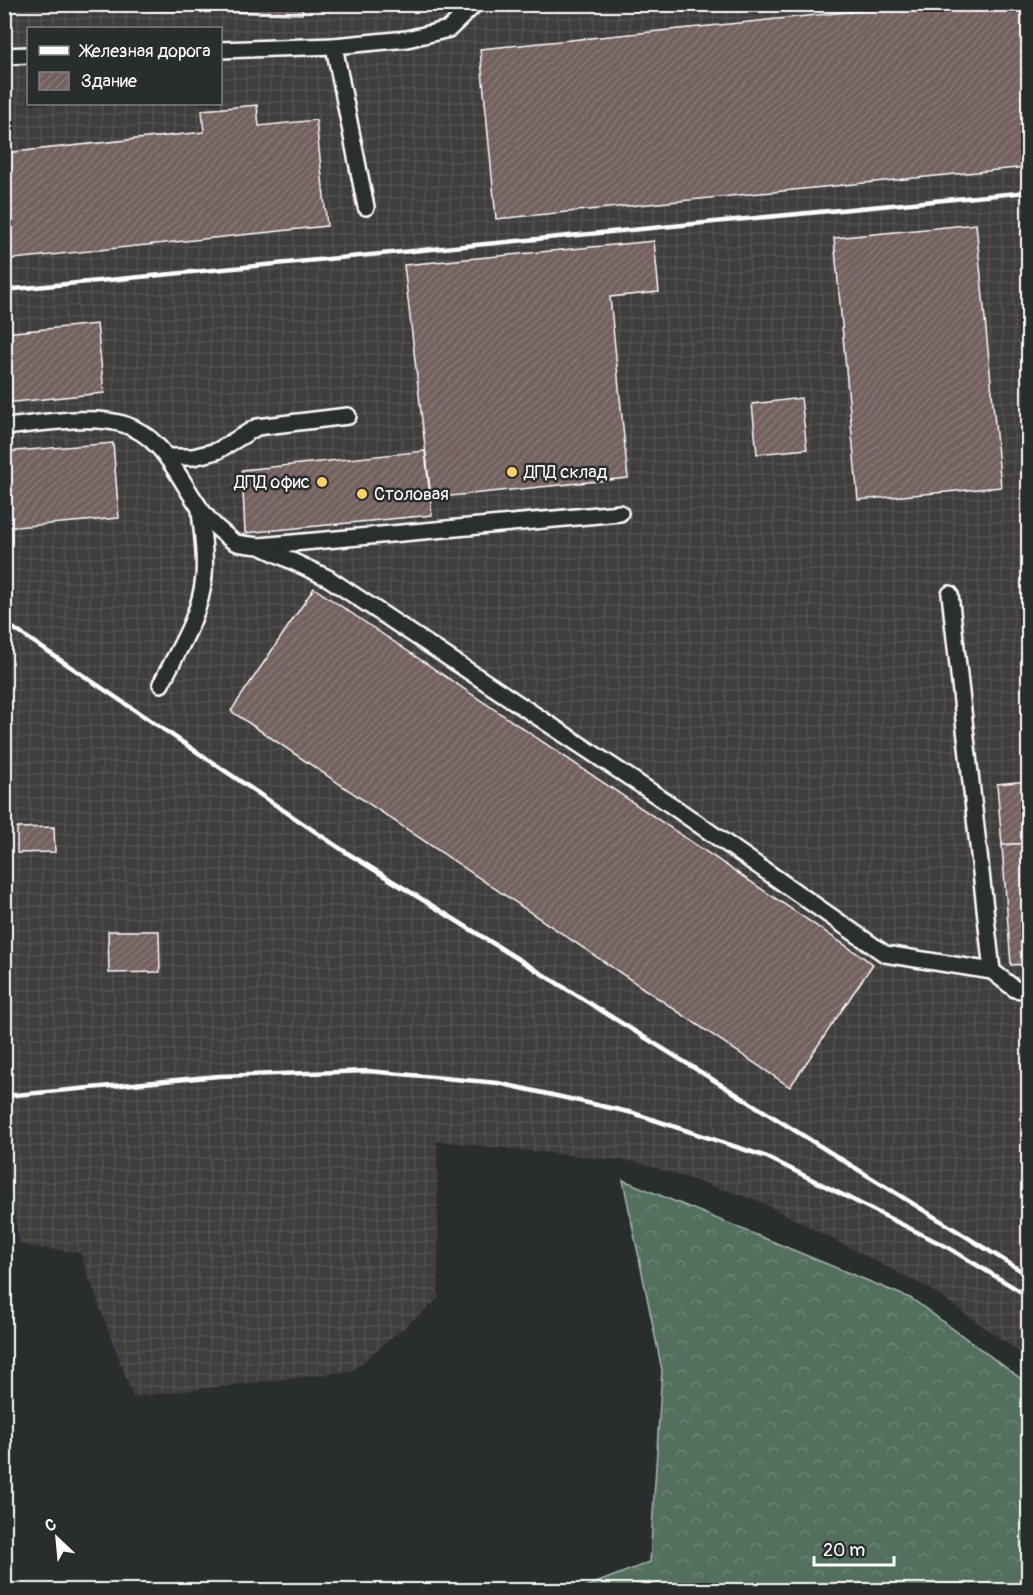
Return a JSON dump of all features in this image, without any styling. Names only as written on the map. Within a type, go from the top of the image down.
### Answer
[{"type":"lane","points":[[222,50],[334,46],[407,39],[449,29],[475,4]]},
{"type":"lane","points":[[334,46],[366,207]]},
{"type":"lane","points":[[4,56],[27,55]]},
{"type":"lane","points":[[168,457],[193,457],[217,451],[257,427],[348,416]]},
{"type":"lane","points":[[4,427],[98,419],[123,424],[147,435],[168,457],[200,510],[216,528],[235,543],[260,546],[620,513]]},
{"type":"lane","points":[[161,684],[193,621],[204,577],[200,510]]},
{"type":"lane","points":[[260,546],[328,578],[668,803],[885,954],[992,971],[1015,989],[1029,991]]},
{"type":"lane","points":[[950,594],[992,971]]},
{"type":"shaded area","points":[[4,5],[1028,5],[1028,1358],[930,1289],[759,1201],[637,1162],[437,1141],[438,1299],[352,1371],[133,1397],[80,1253],[20,1245],[5,1162]]},
{"type":"green space","points":[[623,1180],[912,1299],[1028,1384],[1028,1590],[578,1590],[650,1562],[662,1370]]},
{"type":"building","points":[[4,4],[302,4],[302,14],[4,7]]},
{"type":"building","points":[[926,4],[1028,4],[1028,167],[496,219],[480,49]]},
{"type":"building","points":[[257,105],[259,126],[316,120],[327,226],[4,260],[4,153],[204,132],[202,110]]},
{"type":"building","points":[[976,224],[1001,487],[858,500],[834,238]]},
{"type":"building","points":[[654,241],[659,292],[610,297],[628,478],[431,498],[404,265]]},
{"type":"building","points":[[97,324],[104,393],[4,403],[4,333]]},
{"type":"building","points":[[801,398],[807,449],[757,454],[752,404]]},
{"type":"building","points":[[113,443],[119,518],[4,528],[4,452]]},
{"type":"building","points":[[425,451],[432,515],[245,533],[242,470]]},
{"type":"building","points":[[314,588],[873,964],[790,1087],[231,711]]},
{"type":"building","points":[[1028,781],[1028,843],[1002,845],[997,784]]},
{"type":"building","points":[[54,827],[55,852],[17,853],[17,828]]},
{"type":"building","points":[[1028,843],[1028,964],[1011,965],[1002,845]]},
{"type":"building","points":[[108,931],[159,931],[160,972],[109,973]]},
{"type":"railway","points":[[4,290],[1028,192]]},
{"type":"railway","points":[[4,622],[344,851],[1028,1275]]},
{"type":"railway","points":[[4,1096],[219,1076],[368,1071],[498,1083],[633,1113],[767,1157],[947,1247],[1028,1296]]},
{"type":"place","name":"ДПД склад","points":[[512,472]]},
{"type":"place","name":"ДПД офис","points":[[322,482]]},
{"type":"place","name":"Столовая","points":[[362,494]]}]
